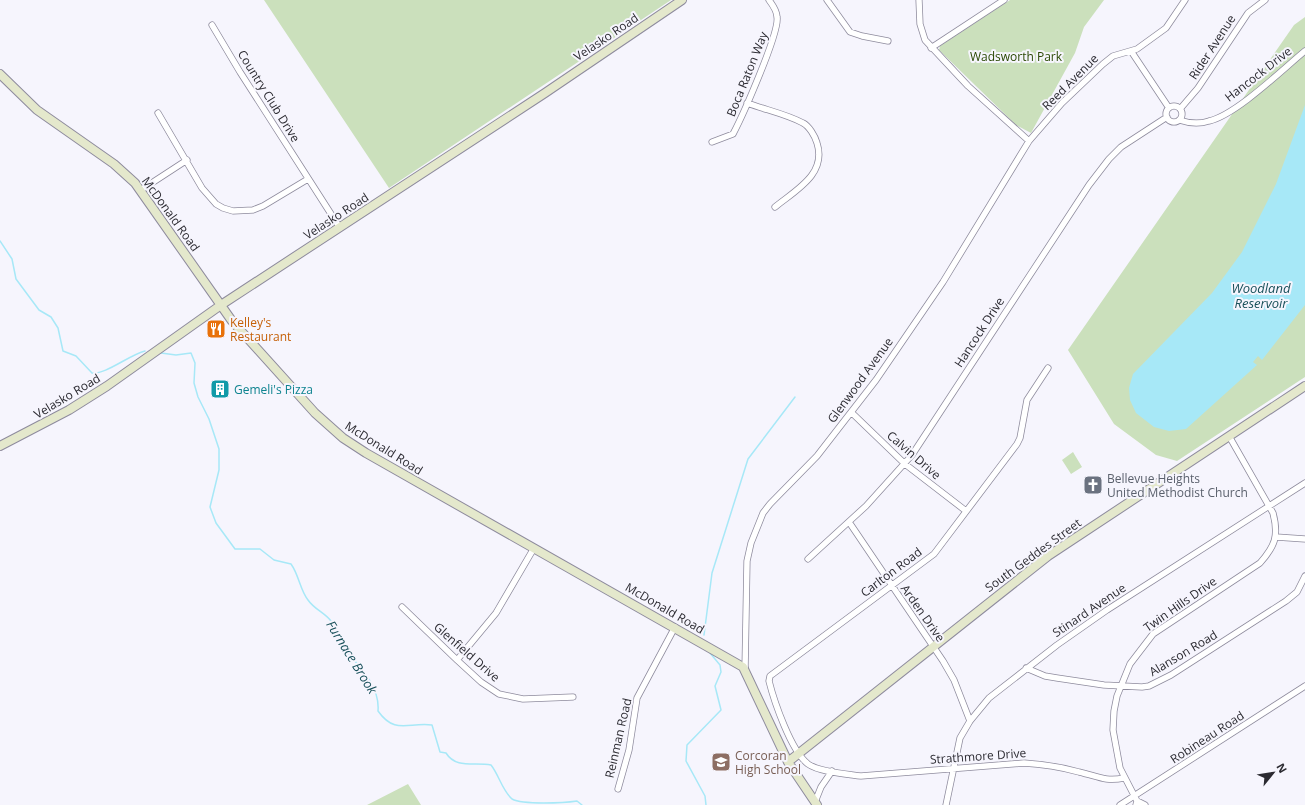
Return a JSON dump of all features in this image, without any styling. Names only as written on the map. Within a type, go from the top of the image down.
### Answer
[{"type":"street","name":"Velasko Road","points":[[0,446],[69,410],[107,386],[221,306],[545,93],[682,0]]},
{"type":"street","name":"Boca Raton Way","points":[[712,142],[733,134],[775,34],[777,17],[769,0]]},
{"type":"street","points":[[827,0],[850,32],[888,41]]},
{"type":"street","points":[[919,0],[922,32],[931,48],[968,86],[1029,141]]},
{"type":"street","points":[[931,48],[1004,0]]},
{"type":"street","name":"Reed Avenue","points":[[1029,141],[1062,103],[1103,64],[1113,56],[1131,51],[1154,38],[1166,28],[1185,0]]},
{"type":"street","name":"Rider Avenue","points":[[1180,109],[1198,88],[1248,13],[1264,0]]},
{"type":"street","name":"Country Club Drive","points":[[212,25],[340,228]]},
{"type":"street","points":[[1131,51],[1169,108]]},
{"type":"street","name":"Hancock Drive","points":[[808,559],[866,506],[905,464],[923,440],[1076,205],[1109,159],[1121,147],[1167,117],[1172,121],[1179,120],[1198,123],[1216,119],[1254,94],[1305,51]]},
{"type":"street","name":"McDonald Road","points":[[0,74],[37,110],[114,164],[141,190],[232,321],[315,413],[343,438],[366,453],[675,627],[736,663],[745,670]]},
{"type":"street","points":[[747,103],[805,124],[815,137],[820,151],[818,166],[810,180],[775,207]]},
{"type":"street","points":[[1167,117],[1166,112],[1169,108],[1176,106],[1180,109],[1182,116],[1179,120]]},
{"type":"street","points":[[158,113],[208,196],[216,204],[233,211],[253,210],[263,206],[308,179]]},
{"type":"street","name":"Glenwood Avenue","points":[[816,804],[788,762],[745,670],[747,561],[756,528],[770,504],[817,456],[852,413],[876,380],[942,282],[1029,141]]},
{"type":"street","points":[[141,190],[186,160]]},
{"type":"street","name":"Carlton Road","points":[[798,753],[780,713],[771,687],[770,676],[934,554],[1017,444],[1020,438],[1027,400],[1048,368]]},
{"type":"street","name":"South Geddes Street","points":[[788,762],[1048,556],[1305,386]]},
{"type":"street","name":"Calvin Drive","points":[[852,413],[905,464],[966,511]]},
{"type":"street","points":[[1229,436],[1270,506],[1275,521],[1276,537],[1305,539]]},
{"type":"street","name":"Stinard Avenue","points":[[946,805],[960,738],[970,721],[990,698],[1026,668],[1107,610],[1305,483]]},
{"type":"street","name":"Arden Drive","points":[[849,522],[933,646],[954,680],[970,721]]},
{"type":"street","name":"Twin Hills Drive","points":[[1136,801],[1124,778],[1116,749],[1113,730],[1114,711],[1120,686],[1130,664],[1152,634],[1260,563],[1270,552],[1276,537]]},
{"type":"street","points":[[457,660],[499,608],[534,548]]},
{"type":"street","name":"Alanson Road","points":[[1026,668],[1045,676],[1120,686],[1142,687],[1156,684],[1286,601],[1297,592],[1305,576]]},
{"type":"street","name":"Glenfield Drive","points":[[402,607],[481,682],[499,694],[523,699],[573,697]]},
{"type":"street","name":"Reinman Road","points":[[618,789],[628,750],[638,698],[675,627]]},
{"type":"street","name":"Robineau Road","points":[[1120,805],[1136,801],[1305,686]]},
{"type":"street","name":"Strathmore Drive","points":[[798,753],[807,763],[832,771],[861,776],[988,765],[1042,764],[1080,772],[1102,779],[1124,778]]},
{"type":"street","points":[[816,804],[821,787],[832,771]]},
{"type":"street","points":[[1136,801],[1145,805]]},
{"type":"green space","points":[[264,0],[671,0],[389,188]]},
{"type":"green space","name":"Wadsworth Park","points":[[1010,0],[1104,0],[1084,27],[1075,53],[1031,133],[1016,125],[939,50],[940,46]]},
{"type":"green space","points":[[1305,17],[1305,377],[1177,461],[1156,455],[1114,424],[1068,350],[1294,25]]},
{"type":"green space","points":[[1073,452],[1082,467],[1071,474],[1062,460]]},
{"type":"green space","points":[[408,784],[421,805],[367,805]]},
{"type":"water","name":"Woodland Reservoir","points":[[1305,105],[1305,305],[1262,360],[1258,356],[1253,362],[1257,365],[1186,429],[1169,431],[1154,427],[1136,413],[1130,400],[1129,388],[1133,374],[1212,293],[1242,252],[1276,184]]},
{"type":"waterway","name":"Furnace Brook","points":[[0,241],[12,259],[16,279],[39,310],[51,317],[58,328],[63,351],[76,356],[92,373],[104,371],[132,356],[145,351]]},
{"type":"waterway","name":"Furnace Brook","points":[[161,353],[176,355],[191,353],[195,363],[194,383],[198,397],[209,419],[219,449],[219,470],[210,507],[216,523],[235,549],[260,549],[274,560],[291,564],[305,596],[313,606],[331,621],[348,653],[369,679],[376,694],[378,711],[384,718],[390,723],[402,726],[432,725],[440,752],[446,753],[450,758],[460,763],[491,765],[512,799],[534,803],[577,801],[582,805]]},
{"type":"waterway","points":[[704,635],[712,573],[748,459],[795,397]]},
{"type":"waterway","points":[[706,805],[705,796],[686,761],[687,745],[721,710],[715,686],[721,672],[720,665],[710,653]]},
{"type":"place","name":"Kelley's Restaurant","points":[[216,329]]},
{"type":"place","name":"Gemeli's Pizza","points":[[220,389]]},
{"type":"place","name":"Bellevue Heights United Methodist Church","points":[[1093,485]]},
{"type":"place","name":"Corcoran High School","points":[[721,762]]}]
